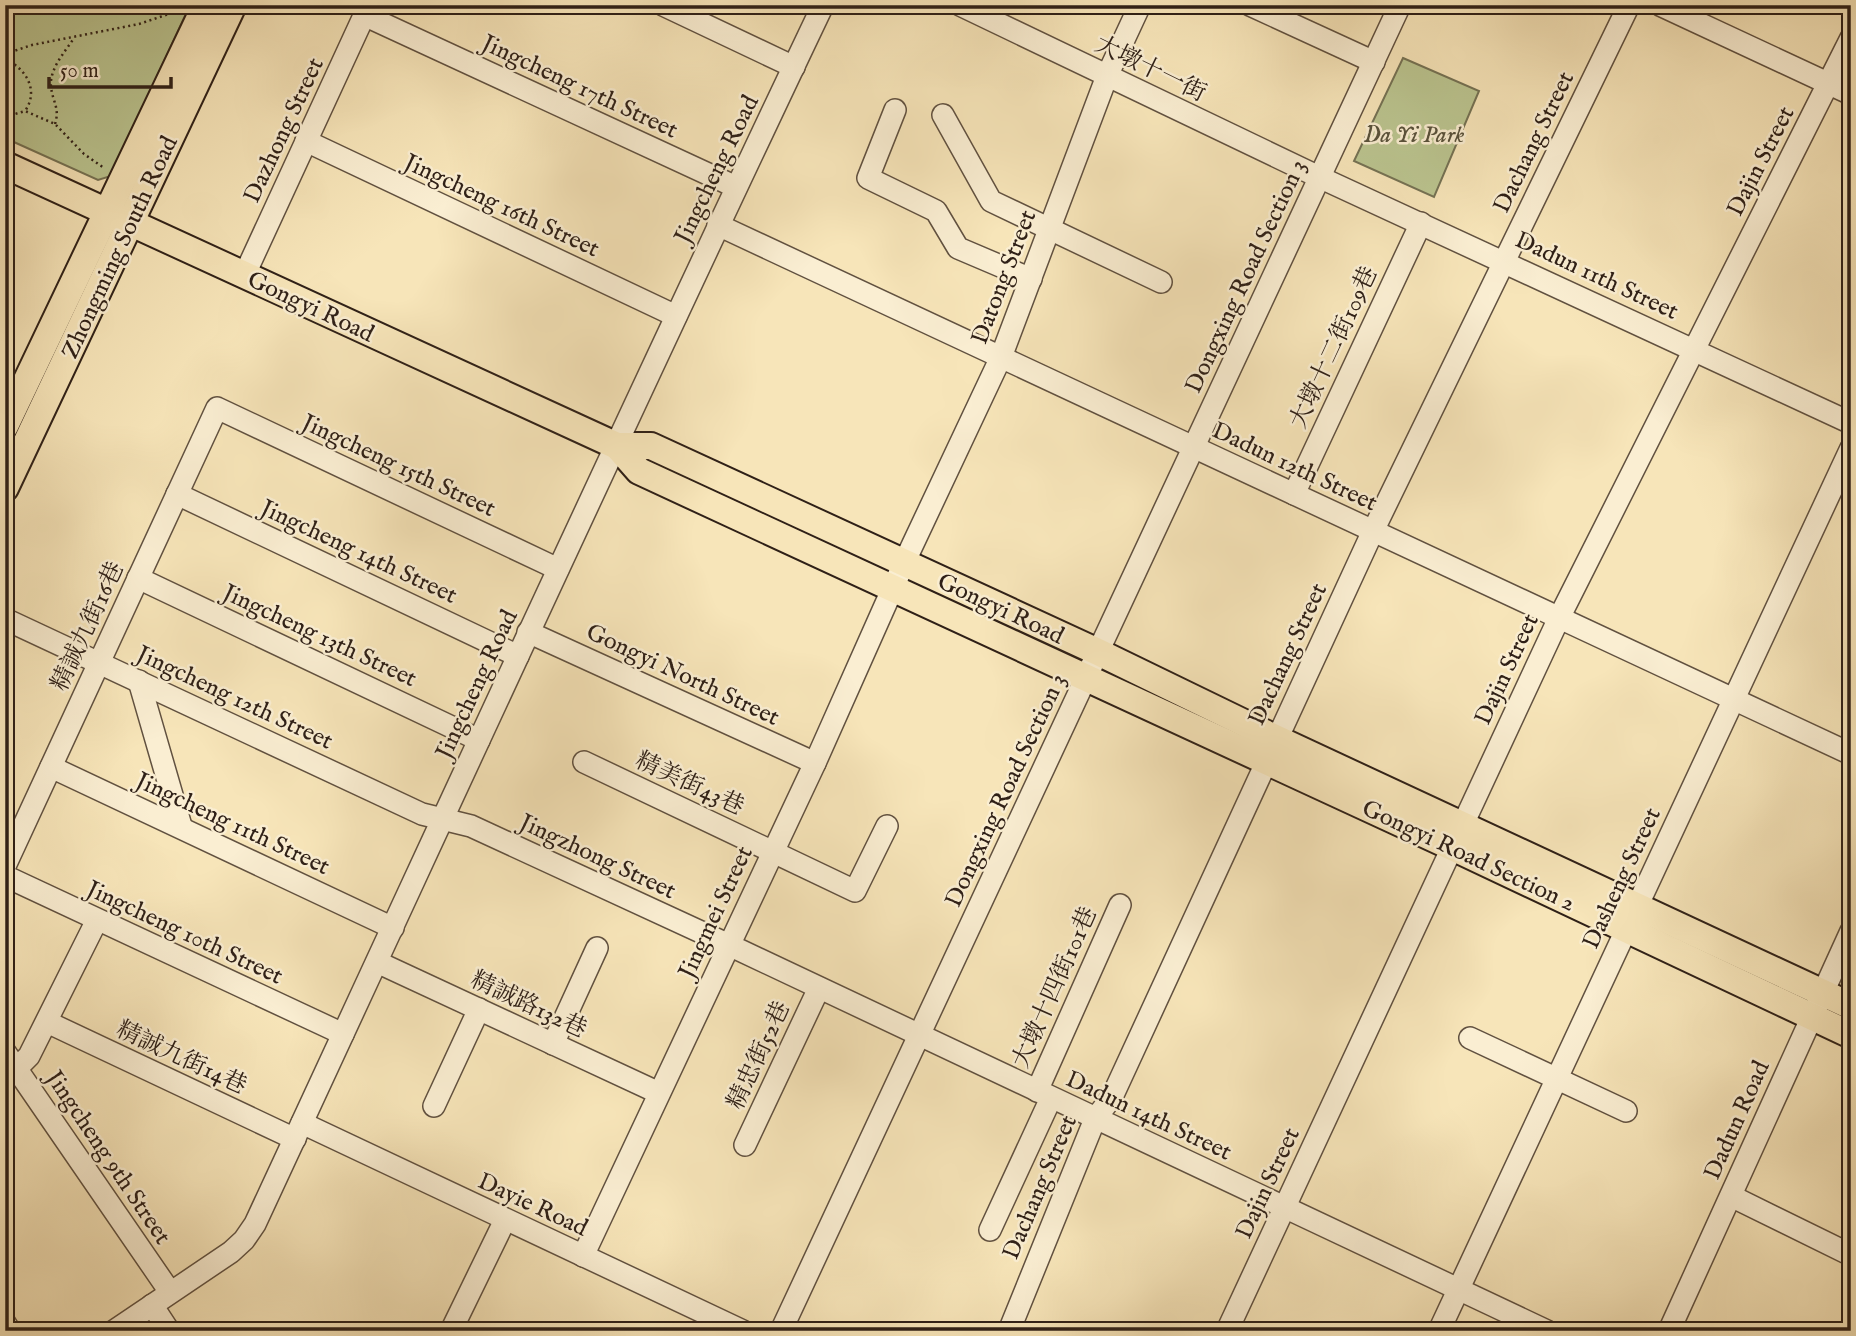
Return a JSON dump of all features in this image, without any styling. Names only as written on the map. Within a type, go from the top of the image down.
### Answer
[{"type":"main road","name":"Zhongming South Road","points":[[5,426],[233,5]]},
{"type":"main road","name":"Zhongming South Road","points":[[5,488],[119,218],[124,177],[204,10]]},
{"type":"main road","name":"Gongyi Road","points":[[5,165],[617,446],[639,471],[1086,678]]},
{"type":"main road","name":"Gongyi Road","points":[[617,446],[651,446],[1098,652]]},
{"type":"main road","name":"Gongyi Road Section 2","points":[[1098,652],[1272,750]]},
{"type":"main road","name":"Gongyi Road Section 2","points":[[1086,678],[1272,750],[1458,836],[1818,1005],[1851,1035]]},
{"type":"main road","name":"Gongyi Road Section 2","points":[[1818,1005],[1851,1006]]},
{"type":"street","points":[[663,5],[794,67]]},
{"type":"street","name":"Jingcheng Road","points":[[114,1331],[231,1252],[255,1224],[528,632],[823,5]]},
{"type":"street","name":"大墩十一街","points":[[960,5],[1320,177]]},
{"type":"street","name":"Datong Street","points":[[904,563],[1001,357],[1107,76],[1140,5]]},
{"type":"street","points":[[1250,5],[1374,62]]},
{"type":"street","name":"Dongxing Road Section 3","points":[[781,1331],[1400,5]]},
{"type":"street","name":"Dachang Street","points":[[1009,1331],[1095,1119],[1112,1097],[1373,531],[1629,5]]},
{"type":"street","points":[[1660,5],[1851,94]]},
{"type":"street","name":"Dazhong Street","points":[[244,276],[367,10]]},
{"type":"street","name":"Jingcheng 17th Street","points":[[367,10],[736,187]]},
{"type":"street","name":"Dajin Street","points":[[1227,1331],[1559,618],[1851,38]]},
{"type":"street","points":[[895,110],[868,178],[936,211],[958,248],[1031,279]]},
{"type":"street","points":[[943,115],[991,201],[1161,282]]},
{"type":"street","name":"Jingcheng 16th Street","points":[[306,141],[676,316]]},
{"type":"street","name":"Dadun 11th Street","points":[[1320,177],[1851,423]]},
{"type":"street","name":"大墩十二街109巷","points":[[1294,494],[1421,223]]},
{"type":"street","name":"Dadun 12th Street","points":[[718,225],[1851,754]]},
{"type":"street","name":"精誠九街16巷","points":[[5,866],[217,408]]},
{"type":"street","name":"Jingcheng 15th Street","points":[[217,408],[558,569]]},
{"type":"street","name":"Dasheng Street","points":[[1439,1331],[1851,448]]},
{"type":"street","name":"Jingcheng 14th Street","points":[[177,494],[518,656]]},
{"type":"street","points":[[893,589],[904,563]]},
{"type":"street","name":"Jingcheng 13th Street","points":[[138,578],[479,740]]},
{"type":"street","name":"Jingmei Street","points":[[583,1256],[815,763],[893,589]]},
{"type":"street","name":"Jingcheng 12th Street","points":[[5,619],[422,814],[445,817]]},
{"type":"street","name":"Gongyi North Street","points":[[528,632],[815,763]]},
{"type":"street","points":[[139,681],[181,826]]},
{"type":"street","name":"精美街43巷","points":[[584,762],[855,891],[887,826]]},
{"type":"street","name":"Jingcheng 11th Street","points":[[51,767],[393,928]]},
{"type":"street","name":"Jingzhong Street","points":[[445,817],[471,826],[729,945],[918,1036]]},
{"type":"street","name":"Jingcheng 10th Street","points":[[5,876],[343,1034]]},
{"type":"street","name":"大墩十四街101巷","points":[[989,1230],[1120,905]]},
{"type":"street","points":[[8,1062],[23,1062],[29,1056],[97,920]]},
{"type":"street","name":"Dadun Road","points":[[1669,1331],[1851,931]]},
{"type":"street","points":[[553,1044],[597,948]]},
{"type":"street","name":"精誠路132巷","points":[[377,962],[659,1093]]},
{"type":"street","name":"精忠街52巷","points":[[745,1145],[819,988]]},
{"type":"street","points":[[434,1106],[480,1009]]},
{"type":"street","name":"精誠九街14巷","points":[[47,1022],[298,1131]]},
{"type":"street","name":"Dadun 14th Street","points":[[918,1036],[1547,1331]]},
{"type":"street","points":[[1470,1038],[1626,1111]]},
{"type":"street","name":"Jingcheng 9th Street","points":[[8,1062],[170,1292]]},
{"type":"street","name":"Dayie Road","points":[[298,1131],[505,1220],[743,1331]]},
{"type":"street","points":[[1731,1196],[1851,1255]]},
{"type":"street","points":[[451,1331],[505,1220]]},
{"type":"street","points":[[152,1305],[169,1331]]},
{"type":"street","points":[[5,1323],[10,1331]]},
{"type":"path","points":[[5,117],[24,111],[31,102],[32,91],[21,71],[5,57],[32,45],[139,24],[189,8],[204,10]]},
{"type":"path","points":[[55,124],[59,114],[51,86],[52,75],[75,37]]},
{"type":"path","points":[[24,111],[55,124],[84,154],[124,177]]},
{"type":"green space","points":[[95,5],[190,5],[111,176],[98,180],[5,138],[5,13]]},
{"type":"green space","name":"Da Yi Park","points":[[1403,58],[1479,91],[1434,197],[1354,161]]}]
